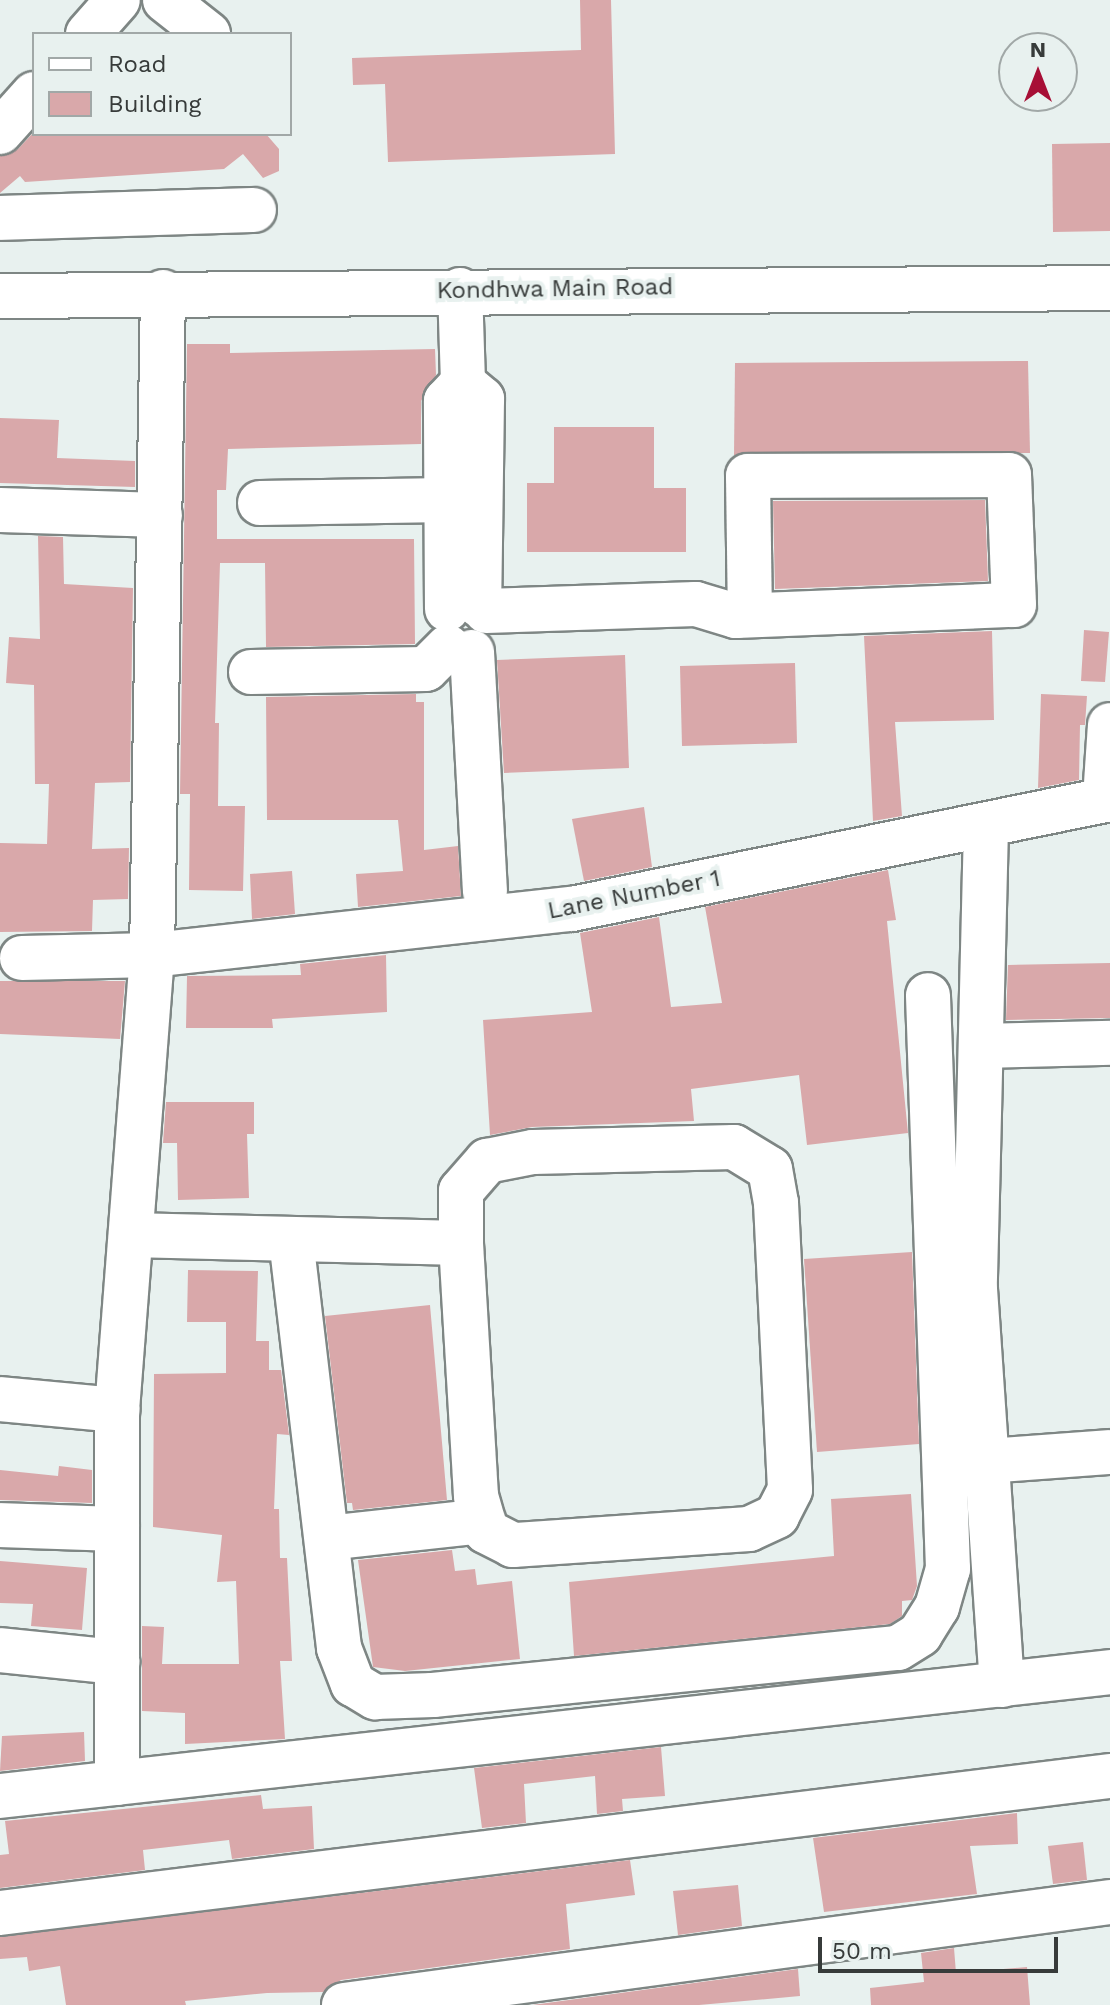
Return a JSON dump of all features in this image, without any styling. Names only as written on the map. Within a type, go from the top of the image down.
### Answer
[{"type":"street","points":[[90,32],[118,0]]},
{"type":"street","points":[[165,0],[205,32]]},
{"type":"street","points":[[0,132],[32,96]]},
{"type":"street","points":[[0,218],[254,210]]},
{"type":"street","name":"Kondhwa Main Road","points":[[0,296],[163,292],[1110,288]]},
{"type":"street","points":[[460,290],[463,383],[446,401],[447,500],[470,627]]},
{"type":"street","points":[[117,1783],[117,1410],[152,955],[163,292]]},
{"type":"street","points":[[463,383],[482,399],[470,627],[485,892]]},
{"type":"street","points":[[251,672],[426,669],[470,627],[720,617],[1014,605],[1009,475],[748,476],[720,617]]},
{"type":"street","points":[[260,503],[447,500]]},
{"type":"street","points":[[0,510],[160,515]]},
{"type":"street","points":[[1108,798],[1110,725]]},
{"type":"street","name":"Lane Number 1","points":[[22,958],[152,955],[572,909],[986,827],[1108,798]]},
{"type":"street","points":[[986,827],[975,1289],[1002,1685]]},
{"type":"street","points":[[291,1239],[339,1648],[353,1684],[375,1697],[898,1648],[920,1634],[937,1607],[948,1569],[928,995]]},
{"type":"street","points":[[983,1046],[1110,1043]]},
{"type":"street","points":[[734,1147],[770,1169],[790,1490],[777,1516],[749,1529],[513,1545],[486,1531],[476,1496],[461,1243],[461,1191],[487,1161],[533,1152],[734,1147]]},
{"type":"street","points":[[131,1235],[461,1243]]},
{"type":"street","points":[[0,1399],[117,1410]]},
{"type":"street","points":[[987,1461],[1110,1452]]},
{"type":"street","points":[[327,1538],[483,1521]]},
{"type":"street","points":[[0,1525],[117,1529]]},
{"type":"street","points":[[0,1650],[117,1662]]},
{"type":"street","points":[[0,1796],[1110,1672]]},
{"type":"street","points":[[0,1913],[1110,1776]]},
{"type":"street","points":[[344,2005],[1110,1902]]},
{"type":"building","points":[[580,0],[611,0],[615,154],[388,162],[385,84],[353,85],[352,58],[581,50]]},
{"type":"building","points":[[32,134],[268,136],[279,149],[279,171],[263,178],[243,154],[224,169],[25,182],[20,176],[0,193],[0,156],[18,149]]},
{"type":"building","points":[[1110,143],[1110,231],[1053,232],[1052,144]]},
{"type":"building","points":[[187,344],[230,344],[230,353],[435,349],[436,375],[421,401],[421,444],[228,449],[226,490],[217,490],[217,539],[414,539],[415,644],[266,647],[265,563],[220,563],[215,723],[219,723],[218,806],[245,806],[243,891],[189,890],[190,794],[180,794]]},
{"type":"building","points":[[1028,361],[1030,453],[734,455],[735,363]]},
{"type":"building","points":[[0,418],[59,420],[57,458],[135,461],[135,487],[0,483]]},
{"type":"building","points":[[554,427],[654,427],[654,488],[686,488],[686,552],[527,552],[527,483],[554,483]]},
{"type":"building","points":[[985,500],[988,581],[775,589],[773,501]]},
{"type":"building","points":[[38,536],[63,537],[64,584],[133,588],[130,782],[95,783],[92,849],[129,848],[128,899],[93,900],[92,931],[0,932],[0,843],[47,844],[49,784],[35,784],[34,685],[6,683],[9,637],[40,639]]},
{"type":"building","points":[[1084,630],[1109,632],[1105,682],[1081,681]]},
{"type":"building","points":[[992,631],[994,720],[895,722],[902,816],[873,821],[864,636]]},
{"type":"building","points":[[625,655],[629,768],[504,773],[497,660]]},
{"type":"building","points":[[795,663],[797,743],[682,746],[680,666]]},
{"type":"building","points":[[416,694],[416,702],[424,702],[424,850],[458,846],[461,896],[358,907],[356,874],[403,871],[398,820],[267,820],[266,697]]},
{"type":"building","points":[[1041,694],[1087,696],[1085,725],[1080,725],[1079,780],[1038,788]]},
{"type":"building","points":[[644,807],[652,867],[584,881],[572,819]]},
{"type":"building","points":[[888,870],[896,920],[887,921],[908,1133],[807,1145],[799,1075],[691,1089],[694,1121],[532,1127],[490,1135],[483,1020],[592,1012],[580,933],[659,917],[671,1007],[722,1003],[705,907]]},
{"type":"building","points":[[292,871],[295,914],[252,919],[250,874]]},
{"type":"building","points":[[386,955],[387,1012],[272,1019],[273,1028],[186,1028],[187,976],[301,975],[300,964]]},
{"type":"building","points":[[1110,963],[1110,1018],[1006,1020],[1008,965]]},
{"type":"building","points":[[0,981],[125,981],[120,1039],[0,1034]]},
{"type":"building","points":[[166,1102],[254,1102],[254,1134],[247,1134],[249,1198],[178,1200],[177,1143],[163,1143]]},
{"type":"building","points":[[912,1252],[919,1444],[817,1452],[804,1259]]},
{"type":"building","points":[[188,1270],[258,1271],[256,1341],[269,1341],[269,1370],[281,1370],[289,1435],[277,1434],[274,1509],[279,1509],[280,1558],[287,1558],[292,1661],[280,1661],[285,1739],[185,1744],[185,1713],[142,1711],[142,1626],[164,1627],[162,1664],[239,1664],[236,1581],[217,1582],[222,1535],[153,1527],[154,1374],[226,1373],[226,1322],[187,1322]]},
{"type":"building","points":[[430,1305],[447,1500],[353,1510],[352,1503],[347,1503],[325,1316]]},
{"type":"building","points":[[59,1466],[92,1470],[92,1503],[0,1500],[0,1470],[58,1476]]},
{"type":"building","points":[[911,1494],[917,1586],[912,1600],[902,1601],[902,1616],[890,1624],[574,1656],[569,1582],[834,1556],[831,1499]]},
{"type":"building","points":[[452,1550],[455,1571],[475,1569],[477,1585],[512,1581],[520,1659],[405,1671],[373,1667],[358,1560]]},
{"type":"building","points":[[0,1561],[87,1568],[82,1630],[31,1626],[33,1604],[0,1603]]},
{"type":"building","points":[[84,1732],[85,1761],[0,1771],[2,1736]]},
{"type":"building","points":[[661,1747],[665,1796],[622,1799],[623,1811],[597,1814],[595,1776],[524,1784],[526,1823],[482,1828],[474,1768]]},
{"type":"building","points":[[261,1795],[263,1809],[312,1806],[314,1849],[232,1859],[229,1840],[143,1850],[145,1870],[0,1888],[0,1855],[9,1854],[5,1821]]},
{"type":"building","points":[[1017,1813],[1018,1844],[970,1846],[977,1894],[824,1912],[813,1838]]},
{"type":"building","points":[[1083,1842],[1087,1880],[1053,1884],[1048,1846]]},
{"type":"building","points":[[630,1860],[635,1895],[566,1904],[570,1949],[341,1980],[323,1992],[267,1993],[185,2001],[186,2005],[66,2005],[60,1966],[29,1971],[27,1957],[0,1959],[0,1937]]},
{"type":"building","points":[[738,1885],[742,1926],[678,1935],[673,1891]]},
{"type":"building","points":[[954,1948],[956,1973],[1027,1967],[1030,2005],[871,2005],[870,1988],[924,1982],[921,1953]]},
{"type":"building","points":[[798,1969],[800,1996],[699,2005],[532,2005]]}]
